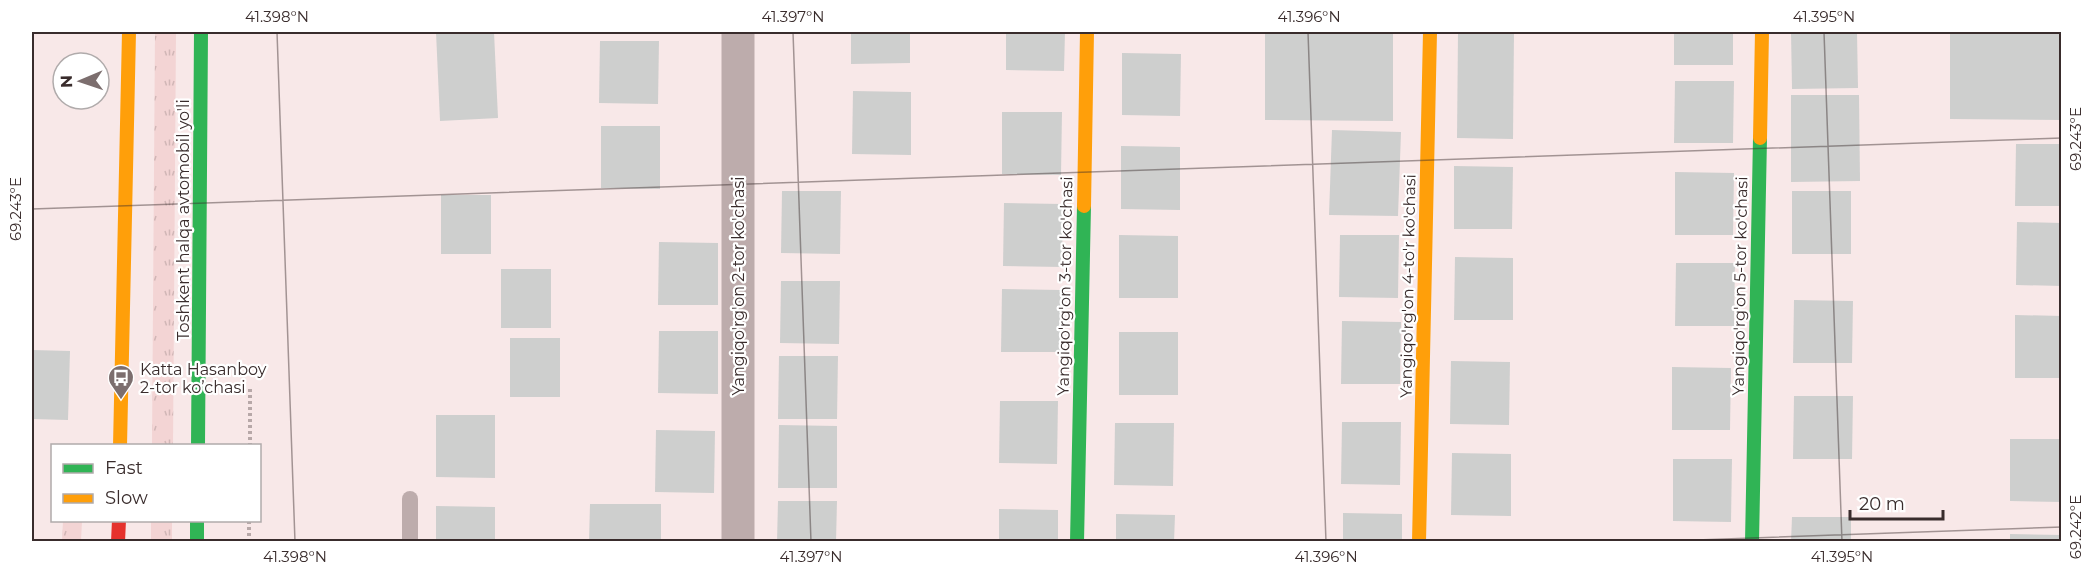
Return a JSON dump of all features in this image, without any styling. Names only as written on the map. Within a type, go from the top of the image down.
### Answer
[{"type":"main road","points":[[120,444],[129,32]]},
{"type":"main road","name":"Toshkent halqa avtomobil yo'li","points":[[198,444],[201,32]]},
{"type":"main road","name":"Yangiqo'rg'on 3-tor ko'chasi","points":[[1077,542],[1087,32]]},
{"type":"main road","name":"Yangiqo'rg'on 4-to'r ko'chasi","points":[[1419,542],[1430,32]]},
{"type":"main road","name":"Yangiqo'rg'on 5-tor ko'chasi","points":[[1752,542],[1762,32]]},
{"type":"main road","points":[[118,542],[119,522]]},
{"type":"main road","points":[[197,522],[197,542]]},
{"type":"street","name":"Yangiqo'rg'on 2-tor ko'chasi","points":[[738,32],[738,542]]},
{"type":"lane","points":[[410,499],[410,542]]},
{"type":"path","points":[[250,389],[250,444]]},
{"type":"path","points":[[249,522],[249,542]]},
{"type":"green space","points":[[155,32],[176,32],[173,444],[152,444]]},
{"type":"green space","points":[[63,522],[82,522],[81,541],[62,541]]},
{"type":"green space","points":[[151,522],[172,522],[172,541],[151,541]]},
{"type":"building","points":[[436,32],[494,32],[498,118],[440,121]]},
{"type":"building","points":[[851,32],[910,32],[910,63],[851,64]]},
{"type":"building","points":[[1006,32],[1065,32],[1064,71],[1006,70]]},
{"type":"building","points":[[1265,32],[1393,32],[1393,121],[1265,120]]},
{"type":"building","points":[[1458,32],[1514,32],[1513,139],[1457,138]]},
{"type":"building","points":[[1674,32],[1733,32],[1733,65],[1674,65]]},
{"type":"building","points":[[1791,32],[1857,32],[1858,88],[1792,89]]},
{"type":"building","points":[[1950,32],[2062,32],[2062,120],[1950,119]]},
{"type":"building","points":[[600,41],[659,41],[658,104],[599,103]]},
{"type":"building","points":[[1122,53],[1181,54],[1180,116],[1122,115]]},
{"type":"building","points":[[1675,81],[1734,81],[1733,143],[1674,143]]},
{"type":"building","points":[[853,91],[911,92],[911,155],[852,154]]},
{"type":"building","points":[[1791,95],[1859,95],[1860,181],[1791,182]]},
{"type":"building","points":[[1002,112],[1062,112],[1061,175],[1002,174]]},
{"type":"building","points":[[601,126],[660,126],[660,189],[601,188]]},
{"type":"building","points":[[1332,130],[1401,132],[1398,216],[1329,215]]},
{"type":"building","points":[[2016,144],[2062,144],[2062,206],[2015,206]]},
{"type":"building","points":[[1121,146],[1180,147],[1180,210],[1121,209]]},
{"type":"building","points":[[1454,166],[1513,167],[1512,229],[1454,229]]},
{"type":"building","points":[[1675,172],[1734,173],[1733,235],[1675,235]]},
{"type":"building","points":[[782,191],[841,191],[840,254],[781,253]]},
{"type":"building","points":[[1792,191],[1851,191],[1851,254],[1792,254]]},
{"type":"building","points":[[441,195],[491,195],[491,254],[441,254]]},
{"type":"building","points":[[1004,203],[1063,204],[1062,267],[1003,266]]},
{"type":"building","points":[[2017,222],[2062,223],[2062,286],[2016,285]]},
{"type":"building","points":[[1119,235],[1178,236],[1178,298],[1119,298]]},
{"type":"building","points":[[1340,235],[1399,235],[1398,298],[1339,297]]},
{"type":"building","points":[[659,242],[718,243],[718,305],[658,305]]},
{"type":"building","points":[[1455,257],[1513,258],[1513,320],[1454,320]]},
{"type":"building","points":[[1676,263],[1735,263],[1734,326],[1675,326]]},
{"type":"building","points":[[501,269],[551,269],[551,328],[501,328]]},
{"type":"building","points":[[781,281],[840,281],[839,344],[780,343]]},
{"type":"building","points":[[1002,289],[1061,290],[1060,352],[1001,352]]},
{"type":"building","points":[[1794,300],[1853,301],[1852,363],[1793,363]]},
{"type":"building","points":[[2015,315],[2062,316],[2062,378],[2015,378]]},
{"type":"building","points":[[1342,321],[1401,322],[1400,384],[1341,384]]},
{"type":"building","points":[[659,331],[718,331],[718,394],[658,393]]},
{"type":"building","points":[[1119,332],[1178,332],[1178,395],[1119,395]]},
{"type":"building","points":[[510,338],[560,338],[560,397],[510,397]]},
{"type":"building","points":[[32,350],[70,351],[68,420],[32,419]]},
{"type":"building","points":[[779,356],[838,356],[837,419],[778,419]]},
{"type":"building","points":[[1451,361],[1510,362],[1509,425],[1450,424]]},
{"type":"building","points":[[1672,367],[1731,368],[1730,430],[1672,430]]},
{"type":"building","points":[[1794,396],[1853,396],[1852,459],[1793,459]]},
{"type":"building","points":[[1000,401],[1058,401],[1057,464],[999,463]]},
{"type":"building","points":[[436,415],[495,415],[495,478],[436,477]]},
{"type":"building","points":[[1342,422],[1401,422],[1400,485],[1341,484]]},
{"type":"building","points":[[1115,423],[1174,423],[1173,486],[1114,485]]},
{"type":"building","points":[[779,425],[837,426],[837,488],[778,488]]},
{"type":"building","points":[[656,430],[715,431],[714,493],[655,492]]},
{"type":"building","points":[[2010,439],[2062,439],[2062,502],[2010,501]]},
{"type":"building","points":[[1452,453],[1511,454],[1511,516],[1451,515]]},
{"type":"building","points":[[1673,459],[1732,459],[1731,522],[1673,521]]},
{"type":"building","points":[[778,501],[837,501],[836,542],[777,542]]},
{"type":"building","points":[[590,504],[661,504],[661,542],[589,542]]},
{"type":"building","points":[[436,506],[495,507],[495,542],[436,542]]},
{"type":"building","points":[[999,509],[1058,510],[1058,542],[999,542]]},
{"type":"building","points":[[1343,513],[1402,514],[1402,542],[1343,542]]},
{"type":"building","points":[[1116,514],[1175,515],[1174,542],[1116,542]]},
{"type":"building","points":[[1792,517],[1851,517],[1851,542],[1791,542]]},
{"type":"building","points":[[2010,534],[2062,535],[2062,542],[2010,542]]},
{"type":"traffic: fast","points":[[198,444],[201,32]]},
{"type":"traffic: fast","points":[[1752,542],[1760,138]]},
{"type":"traffic: fast","points":[[1077,542],[1084,206]]},
{"type":"traffic: fast","points":[[197,522],[197,542]]},
{"type":"traffic: slow","points":[[120,444],[129,32]]},
{"type":"traffic: slow","points":[[1084,206],[1087,32]]},
{"type":"traffic: slow","points":[[1419,542],[1430,32]]},
{"type":"traffic: slow","points":[[1760,138],[1762,32]]},
{"type":"traffic: jam","points":[[118,542],[119,522]]},
{"type":"place","name":"Katta Hasanboy 2-tor ko’chasi","points":[[121,401]]}]
